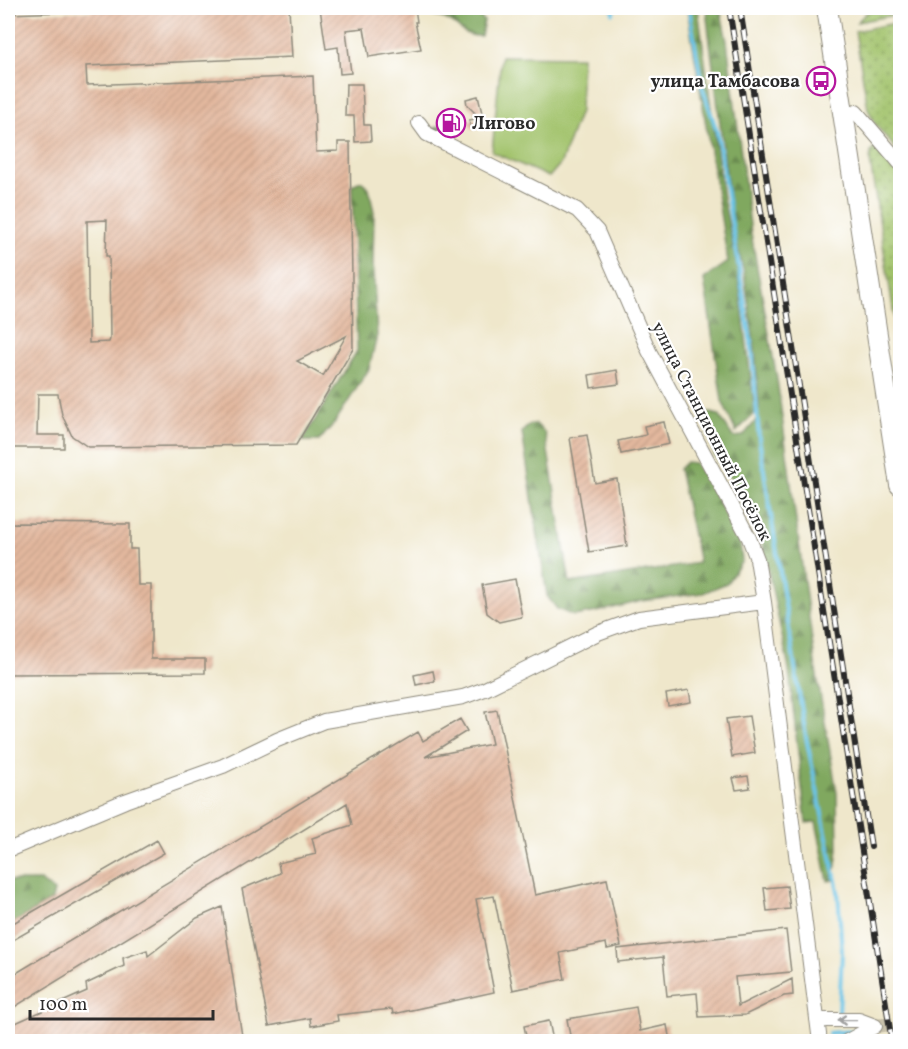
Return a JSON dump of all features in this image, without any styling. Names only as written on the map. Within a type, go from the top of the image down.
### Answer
[{"type":"street","points":[[833,8],[856,112],[900,403]]},
{"type":"street","points":[[833,8],[900,485]]},
{"type":"street","points":[[856,112],[900,163]]},
{"type":"street","name":"улица Станционный Посёлок","points":[[419,123],[427,134],[577,210],[597,231],[649,351],[749,538],[757,560],[764,602],[820,1041]]},
{"type":"street","points":[[8,850],[125,801],[224,766],[277,740],[324,721],[463,697],[485,689],[597,633],[639,618],[764,602]]},
{"type":"street","points":[[817,1020],[859,1020],[875,1026],[846,1041]]},
{"type":"green space","points":[[423,8],[473,8],[484,21],[481,36],[468,34],[450,21],[431,15]]},
{"type":"green space","points":[[687,8],[698,8],[723,198],[737,264],[755,413],[736,432],[722,401],[704,279],[728,262]]},
{"type":"green space","points":[[708,8],[720,8],[727,41],[751,233],[777,379],[816,670],[837,793],[838,849],[834,880],[828,881],[816,822],[806,823],[788,664],[759,528],[736,485],[715,457],[706,427],[707,412],[719,415],[733,437],[743,436],[758,415],[759,404],[755,350],[744,273],[733,229],[707,18]]},
{"type":"green space","points":[[900,8],[900,14],[857,22],[867,12]]},
{"type":"green space","points":[[900,22],[900,154],[875,124],[868,109],[855,31]]},
{"type":"green space","points":[[501,56],[582,57],[580,111],[561,163],[549,177],[492,152]]},
{"type":"green space","points":[[448,122],[454,125],[455,134],[451,140],[434,131],[434,128]]},
{"type":"green space","points":[[873,149],[881,151],[900,172],[900,354],[870,161]]},
{"type":"green space","points":[[361,181],[369,188],[374,212],[373,263],[377,336],[369,369],[335,422],[319,441],[302,441],[357,351],[352,185]]},
{"type":"green space","points":[[536,424],[545,433],[570,583],[699,563],[679,469],[686,462],[695,463],[706,479],[740,543],[742,561],[727,583],[703,593],[642,601],[574,616],[557,609],[547,596],[522,432],[529,425]]},
{"type":"green space","points":[[8,881],[40,881],[54,891],[52,900],[8,926]]},
{"type":"building","points":[[91,8],[289,8],[292,57],[86,66],[87,85],[313,76],[316,152],[338,151],[338,142],[350,142],[353,349],[296,445],[88,447],[72,436],[62,415],[58,394],[38,394],[37,435],[64,435],[64,448],[8,448],[8,14],[92,11]],"holes":[[[107,220],[106,256],[109,256],[110,339],[109,342],[89,343],[87,221]],[[346,336],[323,376],[297,361]]]},
{"type":"building","points":[[320,8],[415,8],[417,22],[415,22],[421,49],[369,57],[364,28],[346,30],[351,73],[340,74],[338,47],[326,49]]},
{"type":"building","points":[[346,84],[362,84],[364,125],[370,125],[371,141],[355,142],[354,116],[345,116]]},
{"type":"building","points":[[478,96],[485,126],[471,129],[469,120],[480,118],[467,105],[466,99]]},
{"type":"building","points":[[617,370],[619,384],[591,388],[589,375]]},
{"type":"building","points":[[664,422],[669,444],[621,454],[618,441],[646,435],[644,426]]},
{"type":"building","points":[[587,435],[595,483],[617,479],[627,546],[589,552],[570,438]]},
{"type":"building","points":[[8,523],[130,524],[130,549],[137,549],[138,585],[151,585],[151,659],[205,659],[205,673],[8,674]]},
{"type":"building","points":[[515,579],[522,617],[499,622],[487,613],[482,585]]},
{"type":"building","points":[[433,671],[435,681],[416,685],[414,675]]},
{"type":"building","points":[[689,690],[691,702],[668,706],[666,694]]},
{"type":"building","points":[[497,710],[535,895],[607,879],[621,946],[607,949],[606,943],[560,953],[565,979],[513,990],[494,896],[476,899],[494,992],[393,1014],[392,1009],[337,1015],[338,1021],[311,1026],[310,1018],[269,1026],[242,889],[280,873],[278,863],[316,854],[312,838],[352,825],[347,803],[8,1011],[8,978],[418,732],[423,741],[460,719],[467,731],[425,757],[492,744],[485,712]]},
{"type":"building","points":[[749,716],[755,753],[732,757],[726,719]]},
{"type":"building","points":[[748,776],[750,788],[736,790],[733,778]]},
{"type":"building","points":[[157,840],[164,853],[8,943],[8,926]]},
{"type":"building","points":[[787,886],[790,909],[767,911],[764,888]]},
{"type":"building","points":[[222,907],[242,1036],[199,1041],[13,1041],[11,1025],[87,991],[86,984],[124,966],[123,958],[147,950],[148,956],[197,918]]},
{"type":"building","points":[[786,930],[791,972],[735,977],[738,1006],[792,979],[793,995],[784,996],[745,1015],[699,1017],[697,993],[667,996],[663,957],[618,962],[617,949]]},
{"type":"building","points":[[636,1007],[640,1031],[667,1025],[670,1041],[571,1041],[567,1019]]},
{"type":"building","points":[[549,1021],[553,1041],[527,1041],[524,1026]]},
{"type":"waterway","points":[[613,13],[614,8]]},
{"type":"waterway","points":[[689,8],[702,86],[717,132],[752,349],[759,439],[806,737],[838,891],[842,953],[839,1012]]},
{"type":"waterway","points":[[829,1033],[855,1031]]},
{"type":"tunnel","points":[[875,1026],[900,1023]]},
{"type":"railway","points":[[729,8],[892,1042]]},
{"type":"railway","points":[[740,8],[871,847]]},
{"type":"place","name":"улица Тамбасова","points":[[821,81]]},
{"type":"place","name":"Лигово","points":[[451,123]]}]
